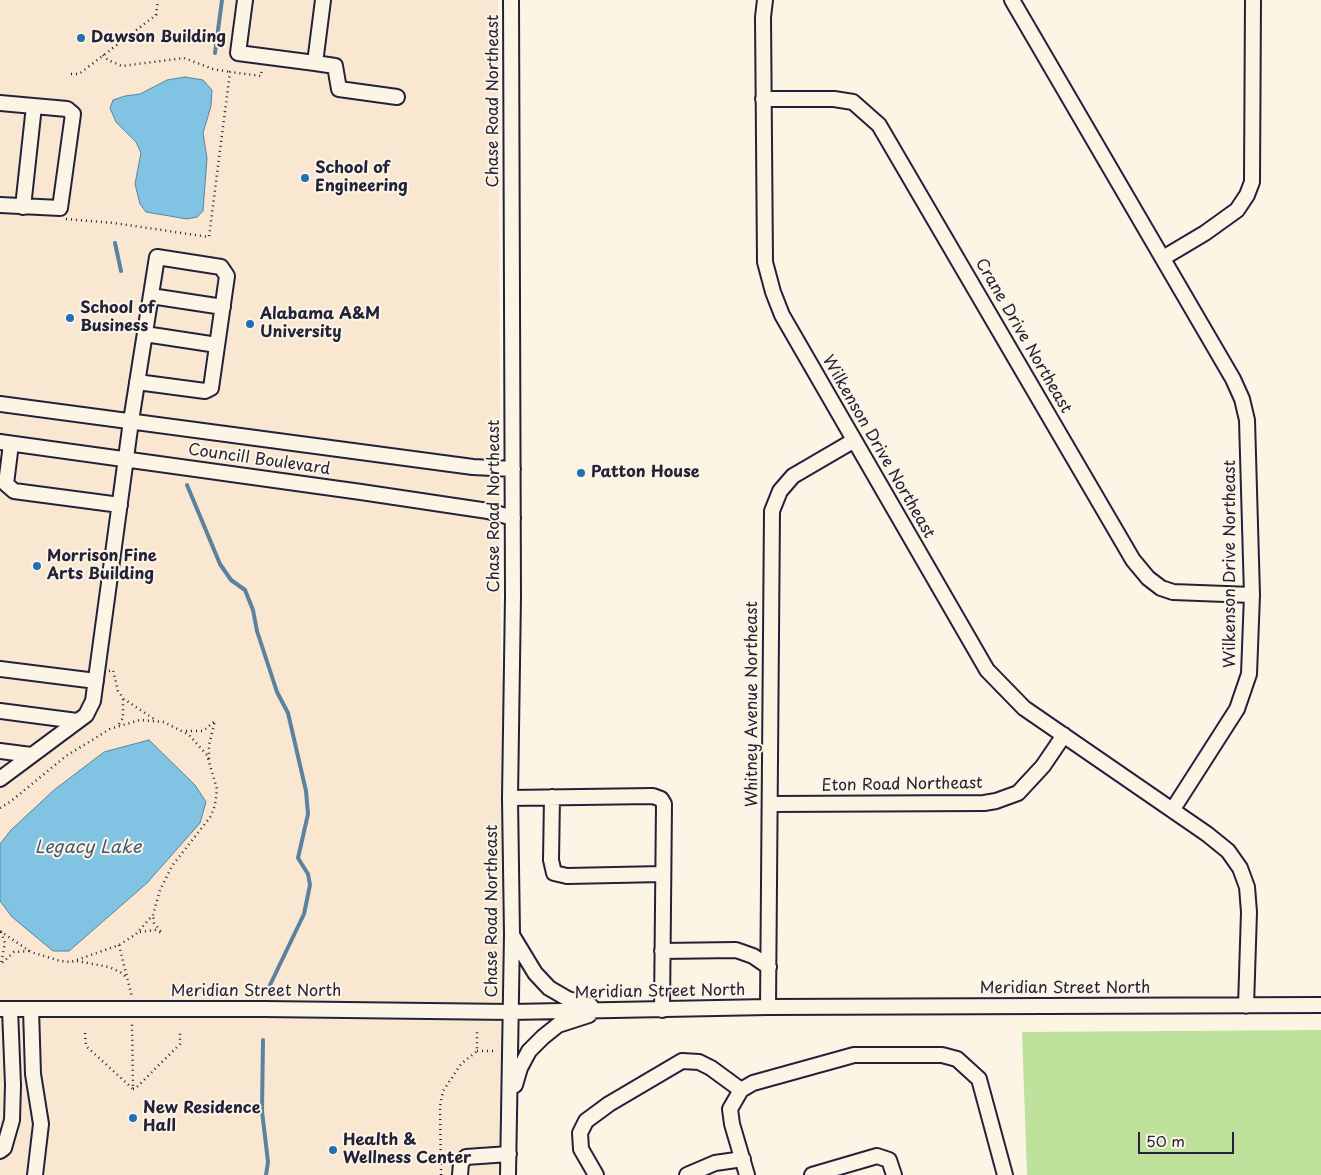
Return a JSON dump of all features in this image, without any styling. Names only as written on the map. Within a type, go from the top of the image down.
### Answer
[{"type":"street","points":[[245,0],[238,53],[335,66],[340,89],[397,96]]},
{"type":"street","points":[[315,63],[323,0]]},
{"type":"street","name":"Chase Road Northeast","points":[[508,1175],[512,934],[510,798],[513,518],[510,0]]},
{"type":"street","name":"Wilkenson Drive Northeast","points":[[765,0],[763,99],[766,262],[773,292],[782,315],[853,441],[987,670],[1024,708],[1173,809],[1228,851],[1240,868],[1247,887],[1249,912],[1246,1006]]},
{"type":"street","name":"Wilkenson Drive Northeast","points":[[1012,0],[1233,379],[1242,399],[1247,420],[1252,595],[1249,674],[1245,692],[1237,709],[1173,809]]},
{"type":"street","points":[[1162,258],[1205,234],[1237,210],[1252,182],[1253,0]]},
{"type":"street","name":"Crane Drive Northeast","points":[[763,99],[834,99],[852,102],[879,125],[1133,560],[1148,578],[1162,588],[1173,592],[1252,595]]},
{"type":"street","points":[[0,103],[67,110],[73,114],[62,205],[56,209],[0,205]]},
{"type":"street","points":[[23,207],[34,106]]},
{"type":"street","points":[[0,778],[86,715],[93,701],[131,421],[156,257],[221,267],[227,276],[211,388],[208,391],[137,382]]},
{"type":"street","points":[[151,296],[222,307]]},
{"type":"street","points":[[145,334],[217,345]]},
{"type":"street","name":"Councill Boulevard","points":[[0,404],[473,467],[513,469]]},
{"type":"street","name":"Whitney Avenue Northeast","points":[[768,1007],[772,511],[780,491],[793,476],[853,441]]},
{"type":"street","points":[[6,443],[6,484],[14,492],[120,505]]},
{"type":"street","name":"Councill Boulevard","points":[[6,443],[361,492],[488,511],[513,518]]},
{"type":"street","points":[[0,669],[97,675]]},
{"type":"street","points":[[0,711],[77,721]]},
{"type":"street","name":"Eton Road Northeast","points":[[770,804],[984,803],[996,801],[1018,793],[1043,766],[1064,735]]},
{"type":"street","points":[[0,751],[31,756]]},
{"type":"street","points":[[510,798],[652,796],[661,799],[664,804],[662,1010]]},
{"type":"street","points":[[552,797],[551,860],[554,873],[568,876],[663,874]]},
{"type":"street","points":[[512,934],[535,973],[549,988],[568,999],[606,1010]]},
{"type":"street","points":[[662,951],[736,950],[753,956],[769,967]]},
{"type":"street","name":"Meridian Street North","points":[[5,1009],[511,1012],[768,1007],[1321,1005]]},
{"type":"street","points":[[0,1151],[4,1148],[12,1120],[13,1085],[5,1009]]},
{"type":"street","points":[[30,1009],[33,1074],[41,1124],[35,1175]]},
{"type":"street","points":[[510,1100],[520,1068],[529,1051],[542,1037],[558,1025],[606,1010]]},
{"type":"street","points":[[748,1175],[730,1109],[741,1090],[753,1083],[854,1055],[942,1055],[957,1059],[980,1079],[1005,1175]]},
{"type":"street","points":[[596,1175],[580,1148],[580,1133],[586,1121],[609,1104],[682,1061],[699,1062],[711,1068],[741,1090]]},
{"type":"street","points":[[460,1175],[461,1163],[466,1157],[509,1154]]},
{"type":"street","points":[[812,1175],[877,1156],[889,1160],[894,1175]]},
{"type":"street","points":[[687,1175],[715,1163],[743,1160]]},
{"type":"path","points":[[71,74],[79,74],[156,15],[158,0]]},
{"type":"path","points":[[103,55],[108,60],[122,66],[184,58],[213,69],[261,76],[262,67],[272,68]]},
{"type":"path","points":[[62,218],[114,223],[209,237],[230,72]]},
{"type":"path","points":[[97,675],[112,670],[118,691],[122,696],[156,720],[182,730],[203,731],[215,721],[209,745],[209,763]]},
{"type":"path","points":[[116,726],[123,718],[122,696]]},
{"type":"path","points":[[0,808],[66,756],[116,726],[140,720],[156,720]]},
{"type":"path","points":[[138,932],[155,930],[162,933],[154,923],[153,915],[160,890],[172,866],[204,826],[215,805],[217,789],[209,763],[199,744],[182,730]]},
{"type":"path","points":[[0,931],[32,952],[60,961],[77,960],[119,945],[138,932],[153,915]]},
{"type":"path","points":[[0,931],[5,943],[1,964],[14,952],[32,952]]},
{"type":"path","points":[[119,945],[129,979],[132,1009],[133,1089]]},
{"type":"path","points":[[77,960],[115,969],[129,979]]},
{"type":"path","points":[[477,1031],[477,1051]]},
{"type":"path","points":[[133,1089],[180,1044],[180,1032]]},
{"type":"path","points":[[85,1033],[86,1046],[133,1089]]},
{"type":"path","points":[[441,1175],[440,1106],[443,1091],[461,1064],[477,1051],[494,1052]]},
{"type":"shaded area","name":"Alabama A&M University","points":[[0,0],[498,0],[501,649],[521,992],[517,1175],[0,1175]]},
{"type":"green space","points":[[1321,1030],[1321,1175],[1027,1175],[1022,1032]]},
{"type":"water","points":[[185,77],[203,80],[212,90],[211,106],[203,133],[207,158],[203,211],[197,217],[187,219],[146,212],[140,204],[135,184],[141,153],[136,142],[116,122],[110,108],[113,100],[140,94],[167,80]]},
{"type":"water","name":"Legacy Lake","points":[[149,740],[195,785],[206,802],[200,823],[147,883],[69,951],[53,951],[12,917],[0,901],[0,844],[11,830],[54,790],[104,752]]},
{"type":"waterway","points":[[215,53],[222,0]]},
{"type":"waterway","points":[[115,243],[121,271]]},
{"type":"waterway","points":[[187,485],[220,564],[231,580],[245,590],[253,610],[257,631],[277,692],[288,713],[306,791],[308,814],[298,858],[308,874],[310,885],[304,914],[270,985]]},
{"type":"waterway","points":[[263,1040],[262,1111],[268,1162],[266,1175]]},
{"type":"place","name":"Dawson Building","points":[[81,38]]},
{"type":"place","name":"School of Engineering","points":[[305,178]]},
{"type":"place","name":"School of Business","points":[[70,318]]},
{"type":"place","name":"Alabama A&M University","points":[[250,324]]},
{"type":"place","name":"Patton House","points":[[581,473]]},
{"type":"place","name":"Morrison Fine Arts Building","points":[[37,566]]},
{"type":"place","name":"New Residence Hall","points":[[133,1118]]},
{"type":"place","name":"Health & Wellness Center","points":[[333,1150]]}]
